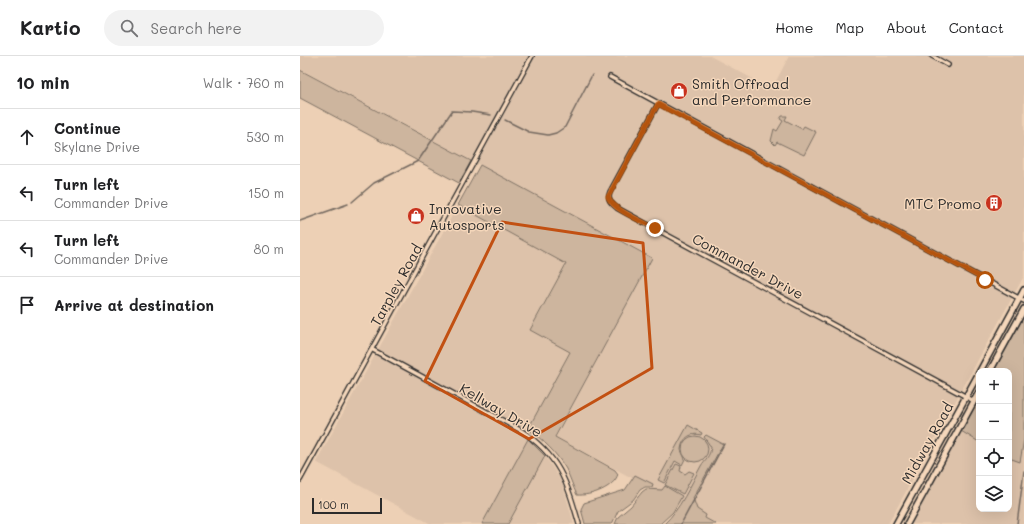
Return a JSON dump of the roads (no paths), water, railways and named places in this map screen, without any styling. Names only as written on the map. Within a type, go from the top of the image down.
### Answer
[{"type":"main road","name":"Midway Road","points":[[982,368],[1022,300],[1024,290]]},
{"type":"main road","points":[[992,368],[1024,309]]},
{"type":"main road","name":"Midway Road","points":[[896,524],[976,379]]},
{"type":"main road","name":"Midway Road","points":[[907,524],[976,398]]},
{"type":"street","name":"Tarpley Road","points":[[300,480],[532,56]]},
{"type":"street","points":[[932,56],[948,65]]},
{"type":"street","points":[[610,77],[1022,300]]},
{"type":"street","name":"Commander Drive","points":[[658,104],[610,192],[608,197],[610,202],[617,208],[974,402]]},
{"type":"street","name":"Kellway Drive","points":[[372,350],[520,430],[539,443],[554,460],[564,476],[579,524]]},
{"type":"waterway","points":[[505,120],[529,132],[548,135],[556,133],[565,127],[592,75]]},
{"type":"waterway","points":[[352,202],[374,183],[418,161],[452,111],[491,115]]},
{"type":"waterway","points":[[300,221],[348,204]]},
{"type":"waterway","points":[[681,524],[724,444]]},
{"type":"waterway","points":[[1017,524],[1024,471]]},
{"type":"place","name":"Smith Offroad and Performance","points":[[679,91]]},
{"type":"place","name":"MTC Promo","points":[[994,203]]},
{"type":"place","name":"Innovative Autosports","points":[[416,216]]}]
